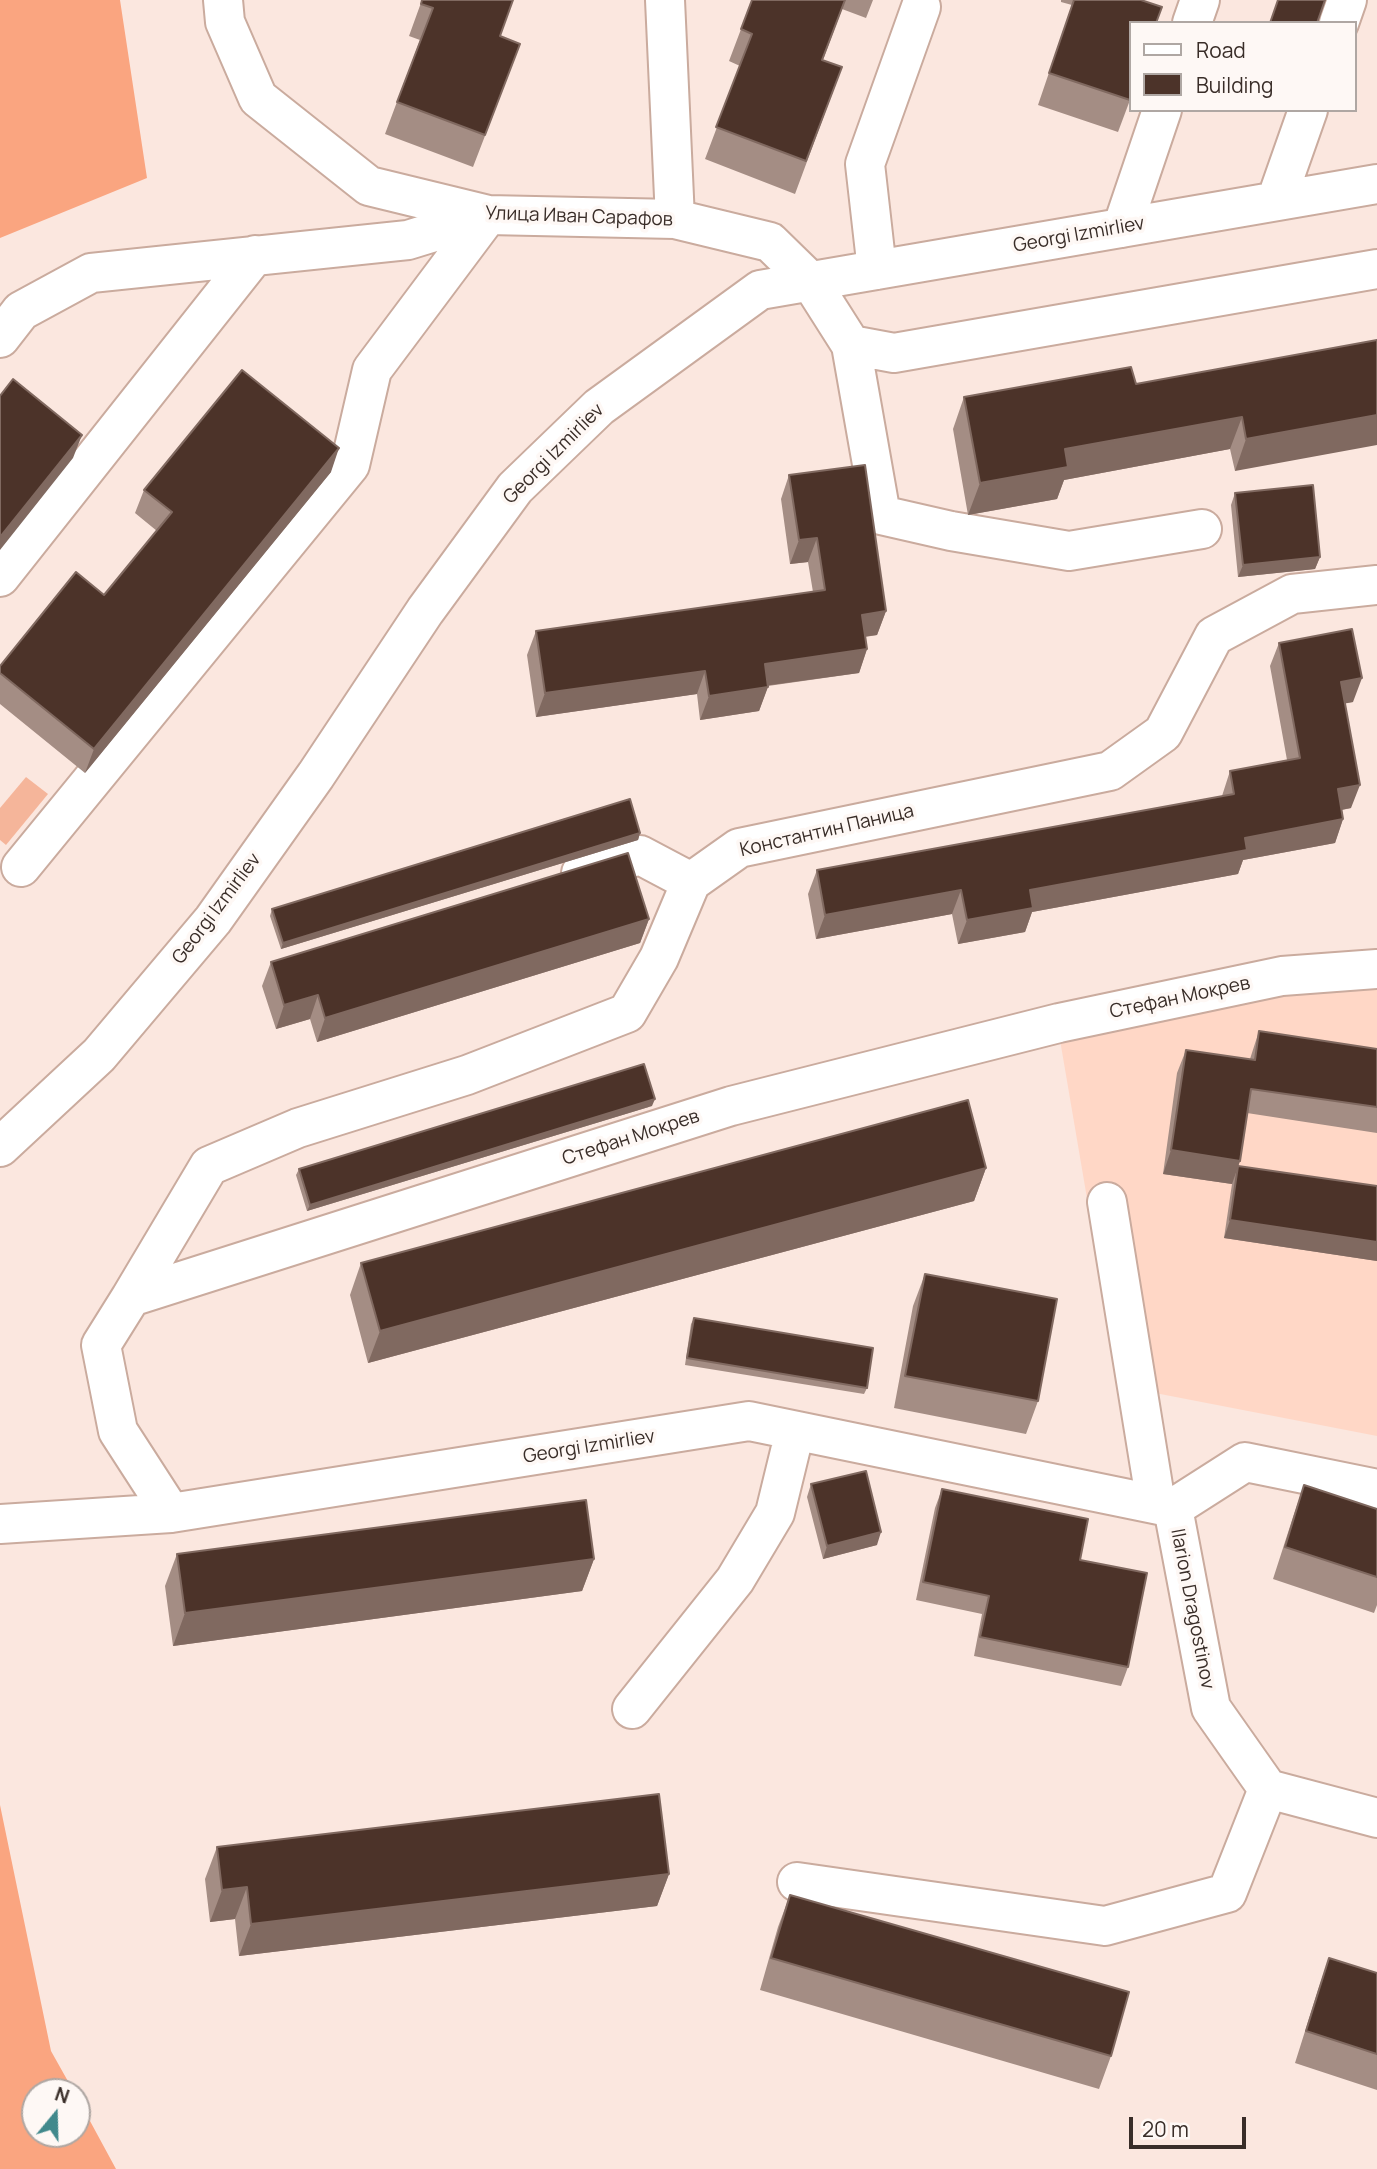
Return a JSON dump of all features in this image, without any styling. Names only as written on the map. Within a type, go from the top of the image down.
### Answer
[{"type":"street","name":"Улица Иван Сарафов","points":[[223,0],[225,22],[258,97],[369,186],[488,215],[675,219],[770,242],[811,282],[851,345]]},
{"type":"street","points":[[665,0],[675,219]]},
{"type":"street","points":[[1193,21],[1200,0]]},
{"type":"street","points":[[1340,21],[1347,0]]},
{"type":"street","points":[[877,270],[865,164],[921,7]]},
{"type":"street","points":[[1122,228],[1161,112]]},
{"type":"street","points":[[1276,201],[1307,112]]},
{"type":"street","name":"Georgi Izmirliev","points":[[0,1147],[99,1055],[213,920],[316,775],[425,611],[515,488],[599,407],[760,290],[1377,184]]},
{"type":"street","points":[[0,338],[21,311],[91,273],[408,240],[488,215]]},
{"type":"street","points":[[21,867],[350,464],[372,370],[488,215]]},
{"type":"street","points":[[0,577],[255,255]]},
{"type":"street","points":[[1202,529],[1069,551],[951,531],[881,515],[851,345],[894,353],[1377,269]]},
{"type":"street","name":"Константин Паница","points":[[691,882],[739,848],[1110,771],[1163,733],[1214,636],[1292,594],[1377,585]]},
{"type":"street","points":[[171,1513],[118,1431],[101,1345],[209,1166],[298,1128],[467,1075],[627,1013],[659,958],[691,882],[640,855],[548,883]]},
{"type":"street","name":"Стефан Мокрев","points":[[131,1297],[731,1106],[1072,1020],[1282,976],[1377,969]]},
{"type":"street","name":"Ilarion Dragostinov","points":[[1107,1202],[1165,1506],[1211,1708],[1268,1789]]},
{"type":"street","name":"Georgi Izmirliev","points":[[0,1524],[171,1513],[749,1421],[1165,1506]]},
{"type":"street","points":[[632,1709],[735,1580],[775,1513],[795,1431]]},
{"type":"street","points":[[1165,1506],[1245,1462],[1377,1489]]},
{"type":"street","points":[[797,1882],[1105,1926],[1227,1893],[1268,1789],[1377,1818]]},
{"type":"shaded area","points":[[0,0],[120,0],[147,178],[0,238]]},
{"type":"shaded area","points":[[26,777],[48,794],[6,845],[0,840],[0,808]]},
{"type":"shaded area","points":[[1377,983],[1377,1436],[1119,1386],[1059,1034],[1286,989]]},
{"type":"shaded area","points":[[0,1805],[51,2051],[66,2078],[21,2078],[21,2148],[91,2148],[91,2123],[116,2169],[0,2169]]},
{"type":"building","points":[[422,0],[513,0],[500,36],[520,44],[485,135],[397,102],[433,8],[421,4]]},
{"type":"building","points":[[752,0],[845,0],[822,60],[842,67],[806,161],[716,127],[752,34],[741,29]]},
{"type":"building","points":[[1074,0],[1141,0],[1162,7],[1157,21],[1128,21],[1128,99],[1049,73]]},
{"type":"building","points":[[1278,0],[1325,0],[1318,21],[1271,21]]},
{"type":"building","points":[[1377,340],[1377,415],[1246,439],[1242,417],[1065,449],[1068,467],[980,483],[964,397],[1131,367],[1136,384]]},
{"type":"building","points":[[242,370],[339,448],[94,749],[0,673],[0,666],[76,572],[104,595],[172,512],[144,490]]},
{"type":"building","points":[[13,379],[82,435],[0,537],[0,396]]},
{"type":"building","points":[[865,465],[886,611],[862,615],[867,649],[765,664],[768,687],[709,696],[705,671],[545,693],[536,631],[825,590],[817,538],[799,540],[789,475]]},
{"type":"building","points":[[1313,485],[1320,557],[1243,565],[1235,493]]},
{"type":"building","points":[[1352,629],[1362,678],[1341,682],[1360,785],[1338,789],[1343,819],[1245,838],[1247,850],[1030,890],[1033,908],[967,920],[961,890],[825,915],[817,870],[1234,794],[1230,771],[1300,758],[1279,643]]},
{"type":"building","points":[[630,799],[640,833],[283,943],[272,909]]},
{"type":"building","points":[[628,853],[649,919],[325,1018],[318,995],[284,1005],[271,962]]},
{"type":"building","points":[[1259,1031],[1377,1049],[1377,1107],[1251,1089],[1240,1161],[1171,1150],[1186,1050],[1255,1060]]},
{"type":"building","points":[[644,1064],[655,1099],[310,1205],[299,1169]]},
{"type":"building","points":[[968,1100],[986,1168],[380,1331],[361,1263]]},
{"type":"building","points":[[1238,1166],[1377,1186],[1377,1242],[1230,1220]]},
{"type":"building","points":[[925,1274],[1057,1299],[1038,1401],[905,1376]]},
{"type":"building","points":[[694,1318],[873,1348],[867,1388],[687,1358]]},
{"type":"building","points":[[866,1471],[881,1532],[827,1546],[811,1484]]},
{"type":"building","points":[[1304,1485],[1377,1509],[1377,1577],[1285,1547]]},
{"type":"building","points":[[942,1489],[1088,1519],[1080,1560],[1147,1573],[1128,1667],[980,1637],[989,1596],[923,1582]]},
{"type":"building","points":[[586,1500],[594,1559],[185,1613],[177,1554]]},
{"type":"building","points":[[659,1794],[669,1874],[251,1924],[247,1887],[222,1890],[217,1847]]},
{"type":"building","points":[[790,1895],[1129,1992],[1111,2056],[771,1958]]},
{"type":"building","points":[[1329,1958],[1377,1973],[1377,2054],[1306,2031]]}]
